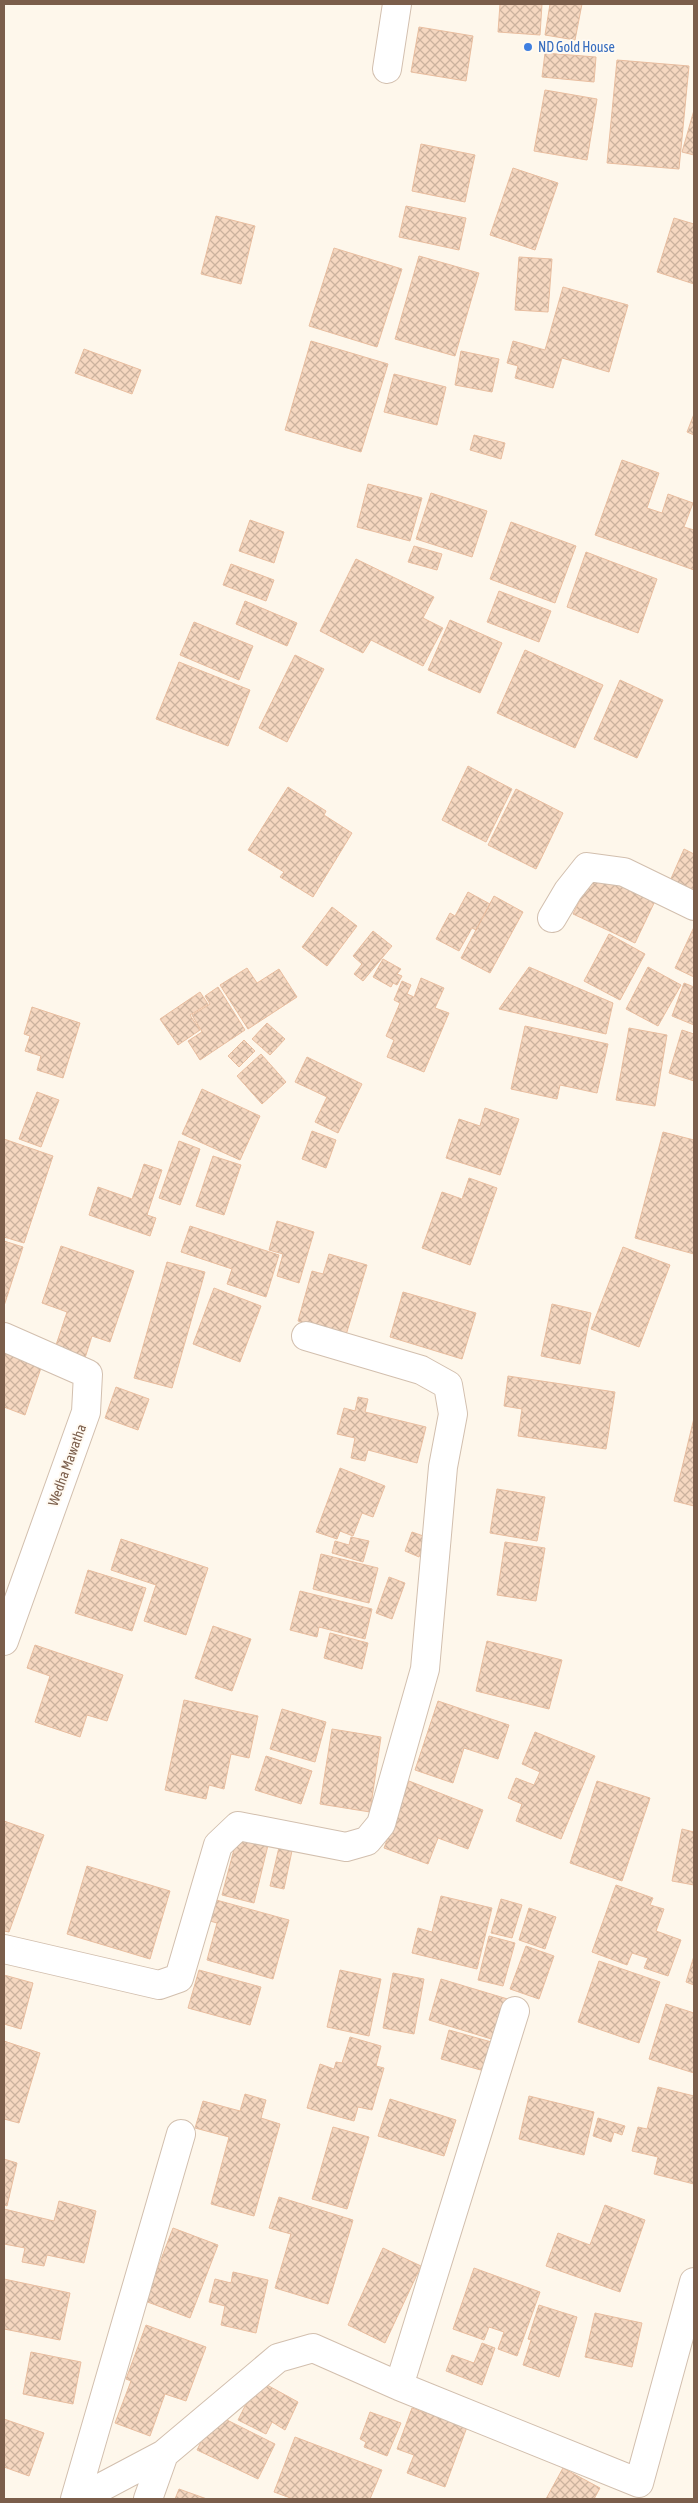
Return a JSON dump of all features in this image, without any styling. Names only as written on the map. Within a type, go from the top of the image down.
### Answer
[{"type":"street","points":[[387,69],[397,4]]},
{"type":"street","points":[[552,918],[568,891],[587,867],[624,872],[694,906]]},
{"type":"street","points":[[4,1949],[159,1984],[179,1978],[218,1845],[238,1826],[346,1847],[367,1841],[381,1824],[425,1669],[443,1467],[453,1414],[448,1386],[421,1370],[306,1336]]},
{"type":"street","name":"Wedha Mawatha","points":[[4,1337],[88,1374],[86,1412],[4,1641]]},
{"type":"street","points":[[399,2386],[515,2011]]},
{"type":"street","points":[[75,2499],[181,2134]]},
{"type":"street","points":[[79,2499],[164,2454],[278,2358],[313,2348],[399,2386],[639,2483],[694,2282]]},
{"type":"street","points":[[148,2499],[164,2454]]},
{"type":"building","points":[[500,4],[542,4],[540,35],[498,32]]},
{"type":"building","points":[[550,4],[582,4],[575,40],[545,35]]},
{"type":"building","points":[[419,27],[473,36],[466,81],[411,72]]},
{"type":"building","points":[[545,53],[596,57],[594,82],[542,77]]},
{"type":"building","points":[[617,60],[689,66],[679,169],[607,163]]},
{"type":"building","points":[[545,90],[597,99],[587,160],[534,151]]},
{"type":"building","points":[[694,110],[694,155],[682,152]]},
{"type":"building","points":[[421,144],[475,155],[465,202],[412,191]]},
{"type":"building","points":[[513,168],[558,183],[535,250],[490,235]]},
{"type":"building","points":[[406,206],[466,218],[459,250],[399,237]]},
{"type":"building","points":[[216,216],[255,226],[241,284],[201,274]]},
{"type":"building","points":[[674,218],[694,224],[694,284],[657,272]]},
{"type":"building","points":[[334,248],[402,269],[377,347],[309,326]]},
{"type":"building","points":[[419,256],[479,273],[455,356],[395,339]]},
{"type":"building","points":[[519,257],[552,259],[548,312],[515,310]]},
{"type":"building","points":[[563,287],[628,305],[609,372],[562,358],[553,388],[515,378],[518,366],[507,363],[513,341],[545,350]]},
{"type":"building","points":[[311,341],[388,364],[361,452],[285,430]]},
{"type":"building","points":[[84,349],[141,370],[132,394],[75,373]]},
{"type":"building","points":[[461,351],[499,359],[492,392],[455,385]]},
{"type":"building","points":[[394,374],[446,387],[437,425],[384,412]]},
{"type":"building","points":[[694,414],[694,435],[687,432]]},
{"type":"building","points":[[474,435],[505,443],[501,459],[470,450]]},
{"type":"building","points":[[622,460],[659,473],[647,508],[662,513],[668,494],[693,503],[684,527],[694,530],[694,570],[595,535]]},
{"type":"building","points":[[368,484],[422,498],[410,541],[357,527]]},
{"type":"building","points":[[431,493],[487,511],[472,557],[416,539]]},
{"type":"building","points":[[250,520],[284,532],[274,563],[239,551]]},
{"type":"building","points":[[511,522],[576,546],[555,603],[490,579]]},
{"type":"building","points":[[414,546],[442,554],[437,570],[408,562]]},
{"type":"building","points":[[586,552],[657,579],[638,633],[567,607]]},
{"type":"building","points":[[356,559],[434,597],[423,618],[443,628],[423,666],[371,640],[363,653],[320,631]]},
{"type":"building","points":[[231,564],[274,580],[266,601],[223,585]]},
{"type":"building","points":[[499,591],[551,611],[539,642],[487,622]]},
{"type":"building","points":[[245,601],[297,623],[287,646],[236,624]]},
{"type":"building","points":[[450,620],[502,643],[480,693],[428,670]]},
{"type":"building","points":[[194,622],[253,646],[239,680],[180,655]]},
{"type":"building","points":[[525,650],[603,685],[575,748],[497,713]]},
{"type":"building","points":[[295,655],[324,669],[287,742],[259,728]]},
{"type":"building","points":[[179,662],[250,690],[228,746],[156,719]]},
{"type":"building","points":[[620,680],[663,700],[637,758],[594,739]]},
{"type":"building","points":[[468,766],[512,789],[486,842],[442,820]]},
{"type":"building","points":[[288,787],[326,811],[324,815],[352,833],[313,897],[280,877],[284,872],[248,850]]},
{"type":"building","points":[[516,789],[563,813],[536,869],[488,845]]},
{"type":"building","points":[[684,849],[694,854],[694,902],[666,890]]},
{"type":"building","points":[[595,870],[656,899],[635,943],[573,914]]},
{"type":"building","points":[[468,892],[490,904],[476,930],[472,928],[459,951],[436,939],[450,913],[455,916]]},
{"type":"building","points":[[494,896],[523,912],[490,973],[461,958]]},
{"type":"building","points":[[332,907],[357,926],[327,966],[302,947]]},
{"type":"building","points":[[694,927],[694,977],[675,968]]},
{"type":"building","points":[[373,931],[392,946],[363,981],[354,974],[362,964],[353,956]]},
{"type":"building","points":[[609,934],[645,954],[620,1000],[584,981]]},
{"type":"building","points":[[383,959],[401,969],[397,974],[402,976],[397,985],[393,983],[391,987],[373,977]]},
{"type":"building","points":[[529,967],[613,1003],[606,1034],[499,1009]]},
{"type":"building","points":[[648,967],[681,985],[658,1026],[626,1009]]},
{"type":"building","points":[[247,968],[257,983],[279,969],[297,997],[248,1029],[220,985]]},
{"type":"building","points":[[421,978],[444,988],[435,1008],[449,1013],[424,1072],[387,1057],[394,1040],[386,1036],[400,1003],[394,1000],[402,981],[411,985],[407,994],[414,997]]},
{"type":"building","points":[[684,983],[694,987],[694,1025],[672,1016]]},
{"type":"building","points":[[218,987],[245,1030],[200,1060],[188,1041],[202,1032],[192,1015],[210,1004],[205,996]]},
{"type":"building","points":[[200,992],[208,1004],[190,1015],[200,1030],[178,1045],[160,1019]]},
{"type":"building","points":[[32,1007],[80,1023],[63,1078],[37,1070],[41,1056],[25,1051],[30,1036],[24,1034]]},
{"type":"building","points":[[267,1023],[285,1039],[270,1055],[252,1039]]},
{"type":"building","points":[[525,1026],[608,1044],[597,1093],[560,1085],[557,1099],[511,1089]]},
{"type":"building","points":[[629,1028],[667,1035],[655,1106],[616,1100]]},
{"type":"building","points":[[682,1030],[694,1034],[694,1081],[669,1073]]},
{"type":"building","points":[[244,1040],[255,1051],[239,1067],[228,1056]]},
{"type":"building","points":[[261,1054],[286,1082],[262,1104],[237,1076]]},
{"type":"building","points":[[307,1057],[362,1084],[338,1133],[315,1122],[327,1097],[295,1082]]},
{"type":"building","points":[[202,1089],[260,1116],[240,1160],[182,1134]]},
{"type":"building","points":[[37,1092],[59,1100],[41,1147],[19,1139]]},
{"type":"building","points":[[485,1108],[519,1119],[500,1175],[446,1158],[459,1119],[480,1126]]},
{"type":"building","points":[[312,1131],[336,1140],[326,1168],[302,1159]]},
{"type":"building","points":[[663,1132],[694,1140],[694,1254],[635,1238]]},
{"type":"building","points":[[4,1139],[53,1156],[24,1243],[4,1237]]},
{"type":"building","points":[[179,1141],[200,1149],[180,1205],[159,1198]]},
{"type":"building","points":[[213,1156],[241,1165],[224,1215],[196,1206]]},
{"type":"building","points":[[144,1164],[162,1170],[147,1215],[156,1218],[150,1236],[89,1215],[98,1187],[132,1199]]},
{"type":"building","points":[[469,1178],[497,1188],[470,1265],[422,1248],[442,1192],[462,1199]]},
{"type":"building","points":[[277,1221],[314,1232],[299,1283],[277,1276],[283,1254],[269,1250]]},
{"type":"building","points":[[190,1226],[279,1255],[266,1297],[227,1284],[232,1269],[181,1252]]},
{"type":"building","points":[[4,1241],[23,1247],[4,1306]]},
{"type":"building","points":[[61,1246],[134,1271],[110,1342],[92,1336],[85,1358],[55,1348],[67,1312],[42,1303]]},
{"type":"building","points":[[623,1247],[670,1265],[639,1347],[591,1329]]},
{"type":"building","points":[[329,1254],[367,1265],[346,1335],[298,1321],[312,1271],[323,1274]]},
{"type":"building","points":[[167,1262],[205,1272],[172,1388],[134,1378]]},
{"type":"building","points":[[214,1288],[261,1306],[240,1362],[193,1344]]},
{"type":"building","points":[[403,1292],[476,1313],[462,1359],[390,1337]]},
{"type":"building","points":[[552,1304],[591,1313],[580,1364],[541,1356]]},
{"type":"building","points":[[4,1352],[42,1365],[25,1415],[4,1407]]},
{"type":"building","points":[[508,1376],[615,1392],[606,1449],[518,1436],[522,1409],[504,1406]]},
{"type":"building","points":[[116,1387],[149,1399],[138,1430],[105,1418]]},
{"type":"building","points":[[358,1397],[368,1399],[365,1412],[426,1427],[417,1463],[368,1450],[365,1461],[351,1458],[355,1438],[337,1434],[344,1408],[355,1411]]},
{"type":"building","points":[[694,1418],[694,1506],[674,1501]]},
{"type":"building","points":[[340,1468],[385,1486],[373,1517],[362,1513],[353,1536],[340,1531],[337,1539],[316,1532]]},
{"type":"building","points":[[497,1489],[545,1497],[537,1541],[490,1533]]},
{"type":"building","points":[[412,1532],[426,1537],[419,1557],[405,1551]]},
{"type":"building","points":[[351,1537],[369,1541],[363,1562],[332,1553],[335,1541],[349,1545]]},
{"type":"building","points":[[121,1539],[208,1568],[186,1635],[144,1621],[156,1585],[111,1570]]},
{"type":"building","points":[[505,1542],[545,1548],[536,1601],[497,1595]]},
{"type":"building","points":[[321,1554],[378,1568],[369,1603],[313,1589]]},
{"type":"building","points":[[88,1570],[146,1588],[132,1631],[75,1613]]},
{"type":"building","points":[[389,1577],[405,1583],[392,1619],[376,1613]]},
{"type":"building","points":[[300,1591],[372,1609],[365,1639],[319,1627],[317,1637],[290,1630]]},
{"type":"building","points":[[213,1626],[251,1639],[232,1691],[195,1678]]},
{"type":"building","points":[[330,1633],[368,1643],[362,1669],[324,1658]]},
{"type":"building","points":[[487,1641],[562,1660],[549,1709],[476,1691]]},
{"type":"building","points":[[35,1645],[123,1675],[107,1721],[87,1715],[80,1737],[35,1722],[50,1676],[27,1668]]},
{"type":"building","points":[[184,1700],[258,1716],[249,1758],[231,1754],[224,1789],[209,1785],[206,1799],[165,1790]]},
{"type":"building","points":[[438,1701],[509,1725],[498,1759],[464,1748],[453,1783],[415,1770]]},
{"type":"building","points":[[282,1709],[326,1722],[315,1762],[270,1749]]},
{"type":"building","points":[[332,1729],[381,1737],[370,1812],[320,1804]]},
{"type":"building","points":[[535,1732],[595,1756],[561,1839],[516,1821],[522,1804],[508,1798],[516,1778],[534,1785],[540,1772],[522,1764]]},
{"type":"building","points":[[266,1756],[312,1771],[301,1804],[255,1790]]},
{"type":"building","points":[[409,1781],[483,1810],[468,1849],[438,1838],[428,1864],[384,1848]]},
{"type":"building","points":[[597,1781],[650,1798],[622,1881],[570,1863]]},
{"type":"building","points":[[4,1821],[44,1835],[9,1932],[4,1931]]},
{"type":"building","points":[[682,1829],[694,1832],[694,1885],[672,1881]]},
{"type":"building","points":[[238,1834],[269,1841],[254,1903],[222,1895]]},
{"type":"building","points":[[280,1843],[293,1846],[284,1889],[270,1886]]},
{"type":"building","points":[[87,1866],[170,1891],[150,1959],[67,1934]]},
{"type":"building","points":[[616,1885],[653,1898],[650,1905],[664,1909],[656,1931],[681,1940],[668,1976],[644,1968],[648,1958],[632,1953],[627,1965],[592,1952]]},
{"type":"building","points":[[441,1896],[492,1908],[477,1969],[412,1953],[418,1928],[432,1932]]},
{"type":"building","points":[[209,1898],[289,1920],[273,1979],[207,1960],[217,1923],[203,1919]]},
{"type":"building","points":[[501,1899],[522,1905],[512,1938],[491,1933]]},
{"type":"building","points":[[529,1908],[556,1917],[545,1949],[519,1940]]},
{"type":"building","points":[[489,1936],[515,1943],[503,1986],[478,1980]]},
{"type":"building","points":[[526,1946],[554,1956],[539,1999],[510,1989]]},
{"type":"building","points":[[694,1956],[694,1985],[686,1982]]},
{"type":"building","points":[[599,1961],[660,1982],[639,2043],[578,2022]]},
{"type":"building","points":[[199,1970],[261,1987],[250,2025],[188,2008]]},
{"type":"building","points":[[340,1970],[381,1979],[369,2036],[327,2027]]},
{"type":"building","points":[[393,1973],[424,1979],[414,2034],[383,2028]]},
{"type":"building","points":[[4,1975],[33,1983],[21,2029],[4,2024]]},
{"type":"building","points":[[441,1979],[511,2000],[498,2041],[429,2020]]},
{"type":"building","points":[[666,2004],[694,2013],[694,2073],[649,2059]]},
{"type":"building","points":[[449,2030],[502,2045],[488,2072],[441,2059]]},
{"type":"building","points":[[350,2037],[381,2046],[376,2066],[384,2068],[372,2110],[358,2107],[354,2121],[307,2108],[320,2064],[334,2069],[336,2062],[342,2063]]},
{"type":"building","points":[[4,2041],[40,2053],[19,2123],[4,2119]]},
{"type":"building","points":[[658,2087],[694,2096],[694,2184],[654,2174],[658,2157],[632,2151],[638,2127],[647,2129]]},
{"type":"building","points":[[245,2094],[266,2100],[261,2118],[280,2124],[254,2216],[211,2204],[229,2137],[195,2128],[203,2101],[240,2111]]},
{"type":"building","points":[[529,2096],[594,2112],[584,2155],[519,2139]]},
{"type":"building","points":[[390,2099],[456,2120],[444,2156],[378,2136]]},
{"type":"building","points":[[598,2118],[625,2126],[622,2135],[614,2132],[611,2142],[593,2136]]},
{"type":"building","points":[[333,2127],[369,2137],[347,2209],[312,2199]]},
{"type":"building","points":[[4,2159],[17,2163],[7,2206],[4,2205]]},
{"type":"building","points":[[279,2197],[353,2220],[328,2304],[275,2288],[291,2234],[269,2228]]},
{"type":"building","points":[[59,2201],[96,2211],[84,2263],[47,2255],[44,2266],[22,2262],[25,2248],[4,2244],[4,2209],[54,2221]]},
{"type":"building","points":[[605,2205],[645,2220],[620,2292],[546,2266],[558,2233],[590,2245]]},
{"type":"building","points":[[173,2228],[218,2245],[190,2318],[145,2301]]},
{"type":"building","points":[[383,2248],[421,2266],[385,2343],[348,2325]]},
{"type":"building","points":[[474,2268],[540,2292],[517,2356],[498,2349],[504,2332],[489,2327],[484,2340],[453,2329]]},
{"type":"building","points":[[233,2272],[268,2280],[256,2333],[221,2325],[225,2306],[209,2302],[215,2279],[231,2283]]},
{"type":"building","points":[[4,2279],[70,2293],[60,2340],[4,2329]]},
{"type":"building","points":[[539,2305],[577,2317],[559,2377],[523,2365],[531,2340],[528,2339]]},
{"type":"building","points":[[595,2313],[642,2323],[632,2367],[585,2357]]},
{"type":"building","points":[[146,2325],[206,2347],[186,2401],[165,2394],[150,2436],[115,2423],[131,2381],[126,2379]]},
{"type":"building","points":[[482,2343],[495,2348],[482,2385],[446,2371],[452,2355],[474,2363]]},
{"type":"building","points":[[31,2352],[81,2362],[73,2404],[23,2394]]},
{"type":"building","points":[[258,2380],[298,2402],[285,2430],[272,2422],[266,2434],[238,2420]]},
{"type":"building","points":[[412,2408],[467,2427],[445,2487],[407,2473],[414,2455],[397,2449]]},
{"type":"building","points":[[370,2412],[401,2423],[387,2456],[364,2447],[366,2442],[360,2439]]},
{"type":"building","points":[[215,2414],[275,2444],[258,2479],[197,2450]]},
{"type":"building","points":[[4,2419],[44,2433],[29,2476],[4,2467]]},
{"type":"building","points":[[295,2437],[382,2470],[370,2499],[293,2499],[274,2492]]},
{"type":"building","points":[[563,2468],[600,2488],[594,2499],[546,2499]]},
{"type":"building","points":[[179,2489],[207,2499],[175,2499]]},
{"type":"place","name":"ND Gold House","points":[[528,47]]}]
